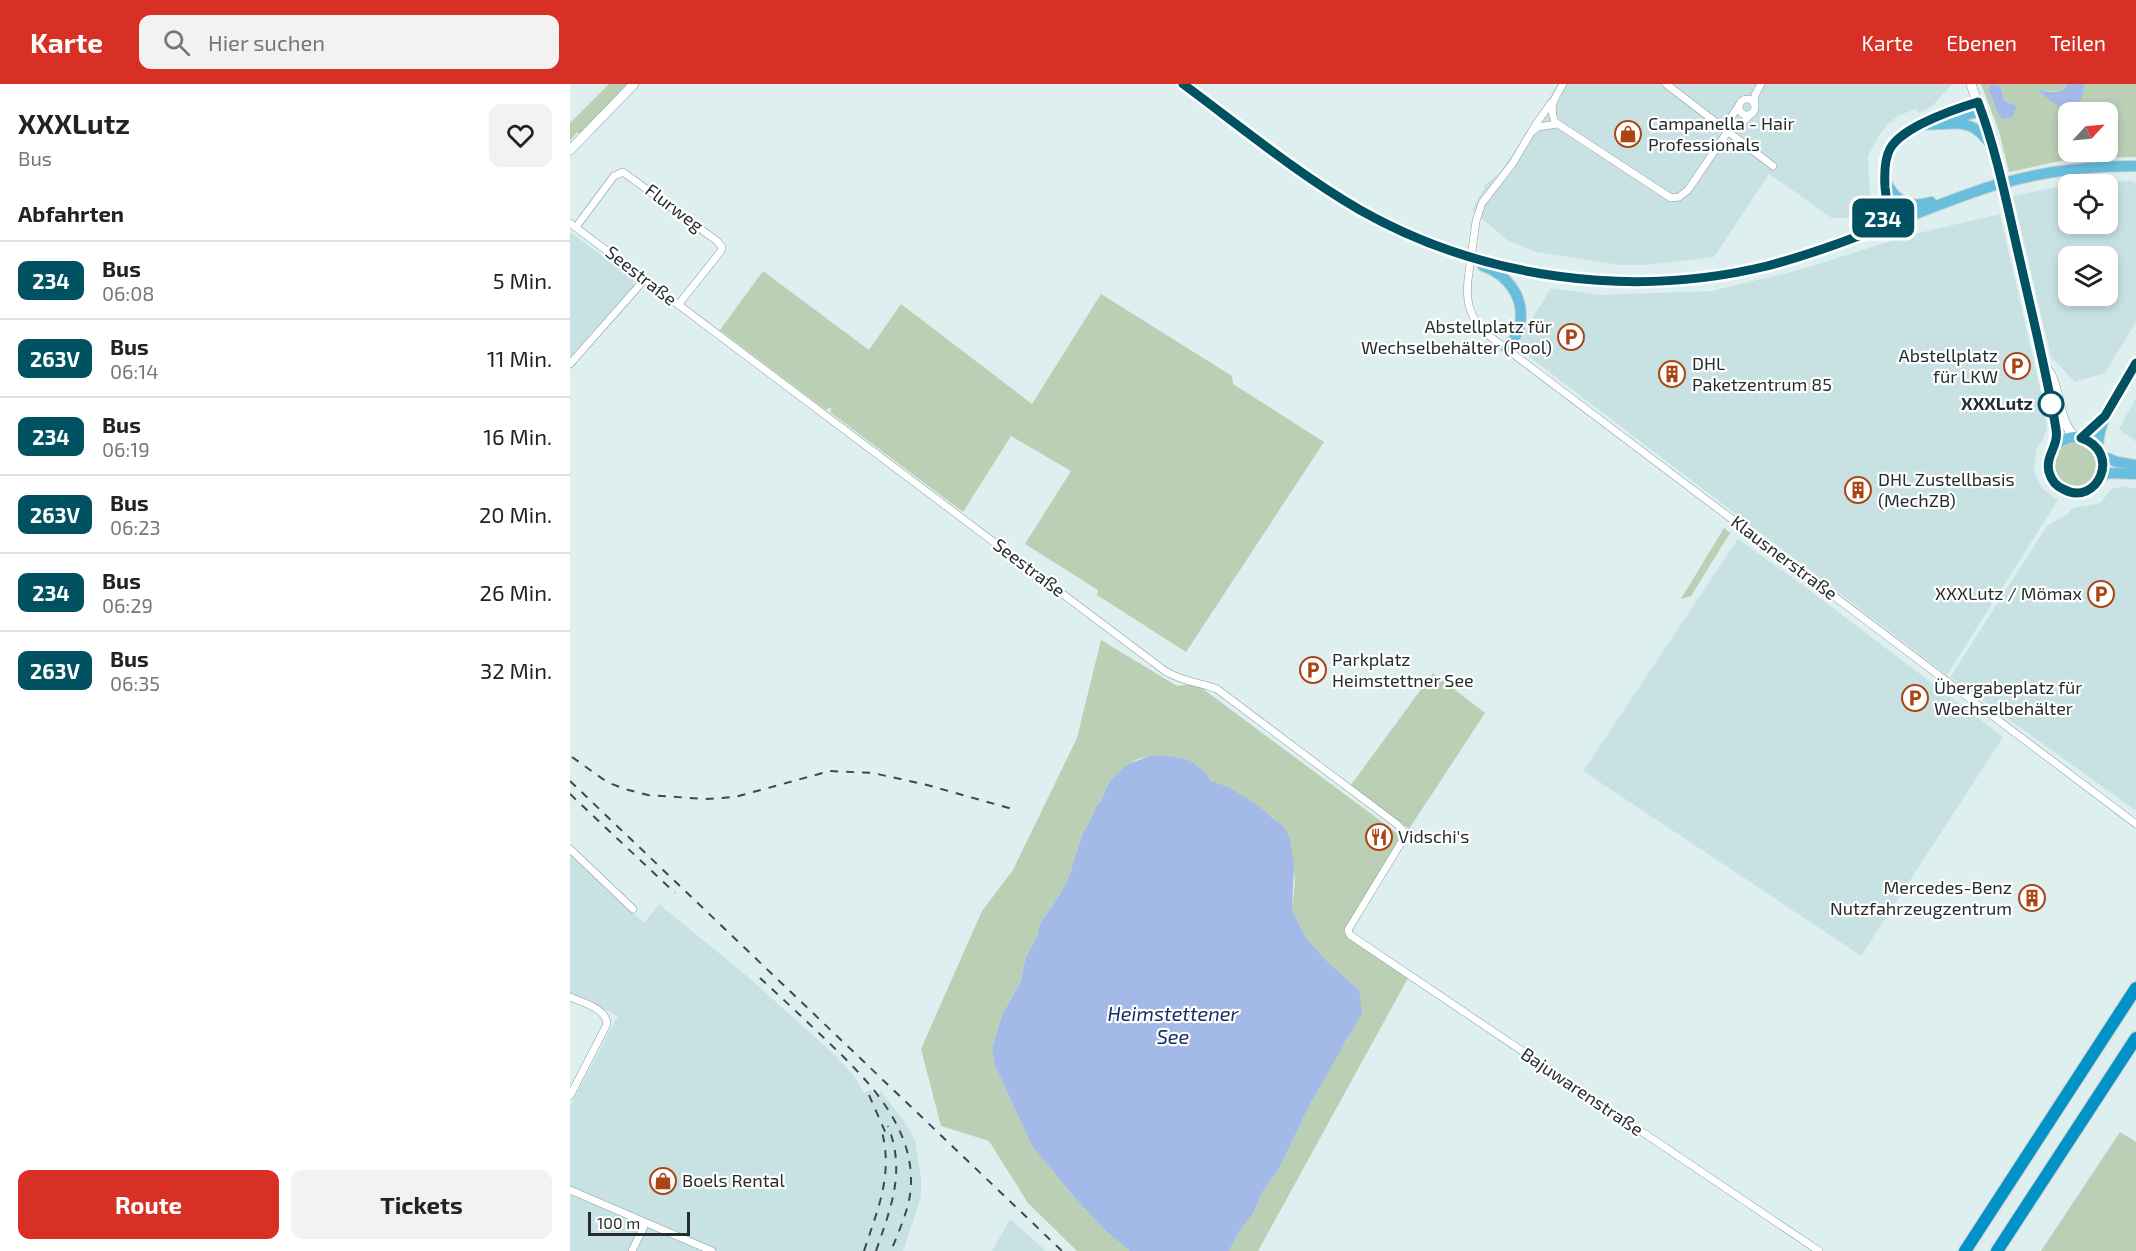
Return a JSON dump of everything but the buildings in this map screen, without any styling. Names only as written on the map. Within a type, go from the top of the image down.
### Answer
[{"type":"highway","points":[[1965,1251],[2136,988]]},
{"type":"highway","points":[[1997,1251],[2136,1038]]},
{"type":"main road","points":[[1183,84],[1275,154],[1341,198],[1391,225],[1440,246],[1476,258],[1531,272],[1600,281],[1703,278],[1757,268],[1810,254],[1995,185],[2037,174],[2077,168],[2136,166]]},
{"type":"main road","points":[[1874,231],[1886,213],[1886,159],[1889,150],[1899,136],[1930,118],[1980,107]]},
{"type":"main road","points":[[1921,124],[1967,125],[1980,131],[1993,147]]},
{"type":"main road","points":[[1885,179],[1895,196],[1907,204],[1916,206],[1949,197],[1958,198]]},
{"type":"main road","points":[[1440,246],[1451,256],[1490,268],[1508,281],[1515,291],[1519,301],[1520,325],[1506,348]]},
{"type":"main road","points":[[2101,477],[2103,467],[2098,439],[2105,416],[2136,363]]},
{"type":"main road","points":[[2105,416],[2078,437],[2067,439],[2056,445],[2049,458],[2049,473],[2059,487],[2068,492],[2081,492],[2093,487],[2101,477],[2108,473],[2136,474]]},
{"type":"main road","points":[[2078,437],[2087,440],[2116,462],[2136,465]]},
{"type":"street","points":[[570,150],[634,84]]},
{"type":"street","points":[[1533,131],[1563,84]]},
{"type":"street","points":[[1666,84],[1773,166]]},
{"type":"street","points":[[1728,131],[1740,125],[1752,113],[1755,95],[1761,84]]},
{"type":"street","points":[[1971,84],[1993,147],[2007,200],[2044,365],[2056,430],[2056,445]]},
{"type":"street","points":[[1552,103],[1552,116],[1557,124],[1671,198],[1679,197],[1688,190],[1728,131],[1730,119],[1742,101],[1755,95]]},
{"type":"street","points":[[1742,101],[1751,100],[1754,104]]},
{"type":"street","points":[[1742,101],[1739,108],[1742,113],[1752,113]]},
{"type":"street","points":[[1533,131],[1539,127],[1557,124]]},
{"type":"street","name":"Klausnerstraße","points":[[1533,131],[1482,203],[1476,221],[1467,299],[1471,314],[1482,330],[2136,824]]},
{"type":"street","name":"Flurweg","points":[[573,225],[614,176],[623,172],[717,241],[722,247],[721,251],[678,305]]},
{"type":"street","name":"Seestraße","points":[[573,225],[1165,671],[1179,680],[1217,688],[1398,825],[1404,832],[1404,838],[1348,930]]},
{"type":"street","points":[[570,364],[645,279]]},
{"type":"street","points":[[2044,365],[2055,383],[2066,427],[2078,437]]},
{"type":"street","points":[[570,849],[633,909]]},
{"type":"street","name":"Bajuwarenstraße","points":[[1348,930],[1350,935],[1411,977],[1819,1251]]},
{"type":"street","points":[[570,997],[600,1011],[605,1015],[607,1024],[570,1096]]},
{"type":"street","points":[[570,1190],[712,1251]]},
{"type":"street","points":[[632,1251],[645,1224]]},
{"type":"shaded area","points":[[1558,84],[1952,84],[1932,106],[1920,113],[1915,109],[1898,116],[1880,134],[1868,156],[1870,202],[1865,210],[1851,218],[1832,218],[1769,174],[1714,257],[1646,265],[1621,265],[1536,252],[1507,240],[1472,210],[1486,184],[1502,170]]},
{"type":"shaded area","points":[[2118,182],[2136,183],[2136,322],[2105,373],[2075,382],[2051,357],[2013,196],[2058,187],[2058,234],[2118,234]]},
{"type":"shaded area","name":"DHL Paketzentrum 85","points":[[2000,214],[2047,428],[2036,450],[2034,473],[2043,489],[2058,500],[1947,675],[1515,346],[1551,288],[1600,295],[1712,291],[1799,270],[1910,235]]},
{"type":"shaded area","points":[[570,232],[633,279],[634,286],[570,358]]},
{"type":"shaded area","points":[[2136,398],[2136,442],[2119,429]]},
{"type":"shaded area","points":[[2124,486],[2136,489],[2136,811],[1950,677],[2047,526],[2073,508],[2100,503],[2112,489]]},
{"type":"shaded area","points":[[1738,539],[1804,586],[2003,737],[1861,956],[1583,771]]},
{"type":"shaded area","points":[[570,853],[644,923],[659,904],[748,977],[835,1055],[854,1076],[864,1093],[871,1090],[876,1096],[881,1092],[903,1119],[915,1140],[921,1177],[921,1197],[903,1251],[570,1251],[570,1106],[618,1016],[570,993]]},
{"type":"shaded area","points":[[1010,1219],[1046,1251],[992,1251]]},
{"type":"green space","points":[[609,84],[627,84],[570,141],[570,123]]},
{"type":"green space","points":[[1981,84],[1994,84],[1990,85],[1988,90],[2002,119],[2012,103],[2004,100],[2000,86],[1995,84],[2068,84],[2057,91],[2036,88],[2058,104],[2058,162],[2009,172],[1999,131]]},
{"type":"green space","points":[[2084,84],[2136,84],[2136,157],[2118,157],[2118,102],[2076,102]]},
{"type":"green space","points":[[763,271],[869,350],[901,304],[1032,404],[1101,294],[1232,376],[1233,384],[1324,442],[1186,652],[1097,595],[1098,590],[1025,544],[1071,471],[1011,436],[963,512],[830,412],[832,407],[826,410],[720,330]]},
{"type":"green space","points":[[2071,441],[2081,441],[2093,448],[2100,460],[2100,470],[2093,482],[2081,489],[2071,489],[2056,478],[2052,470],[2052,460],[2063,445]]},
{"type":"green space","points":[[1724,528],[1730,533],[1691,596],[1681,599]]},
{"type":"green space","points":[[1101,640],[1177,686],[1192,684],[1199,686],[1401,836],[1344,932],[1408,978],[1258,1251],[1229,1251],[1239,1232],[1254,1212],[1261,1194],[1279,1169],[1310,1104],[1338,1052],[1348,1039],[1359,990],[1306,938],[1292,910],[1295,881],[1290,839],[1274,818],[1242,796],[1211,781],[1206,773],[1170,756],[1151,755],[1128,765],[1109,782],[1083,832],[1068,879],[1040,923],[1038,934],[1025,959],[1021,981],[1002,1015],[992,1049],[995,1066],[1032,1146],[1074,1197],[1108,1233],[1130,1251],[1077,1251],[1028,1203],[989,1141],[941,1126],[921,1049],[982,911],[1013,870],[1077,738]]},
{"type":"green space","points":[[1433,673],[1485,713],[1409,829],[1351,785]]},
{"type":"green space","points":[[2120,1132],[2136,1142],[2136,1251],[2041,1251]]},
{"type":"water","points":[[2068,84],[2084,84],[2083,95],[2079,102],[2058,102],[2058,105],[2036,88],[2057,92]]},
{"type":"water","points":[[1990,85],[2000,86],[2004,100],[2016,106],[2011,118],[2002,119],[1997,112],[1988,90]]},
{"type":"water","name":"Heimstettener See","points":[[1151,755],[1189,760],[1206,773],[1211,781],[1228,787],[1256,804],[1284,827],[1290,839],[1294,866],[1292,910],[1306,938],[1359,990],[1362,1013],[1310,1104],[1279,1169],[1261,1194],[1254,1212],[1239,1232],[1229,1251],[1130,1251],[1108,1233],[1074,1197],[1032,1146],[995,1066],[992,1049],[1002,1015],[1021,981],[1025,959],[1038,934],[1040,923],[1068,879],[1083,832],[1109,782],[1127,765]]},
{"type":"railway","points":[[572,757],[607,782],[648,795],[705,799],[735,797],[830,771],[873,773],[927,785],[1016,810]]},
{"type":"railway","points":[[570,781],[1062,1251]]},
{"type":"railway","points":[[570,794],[675,893]]},
{"type":"railway","points":[[760,978],[856,1070],[872,1088],[898,1127],[911,1171],[910,1195],[905,1216],[891,1251]]},
{"type":"railway","points":[[869,1095],[887,1136]]},
{"type":"railway","points":[[876,1251],[891,1204],[896,1174],[896,1159],[888,1126]]},
{"type":"railway","points":[[864,1251],[883,1191],[886,1161],[881,1128]]},
{"type":"bus line","name":"234","points":[[1183,84],[1275,154],[1341,198],[1376,218],[1425,240],[1455,252],[1531,272],[1600,281],[1638,282],[1730,274],[1793,259],[1874,231],[1886,213],[1884,170],[1889,150],[1894,142],[1899,136],[1930,118],[1978,102],[2000,168],[2044,365],[2056,430],[2056,445],[2049,458],[2049,473],[2053,481],[2063,490],[2073,493],[2085,491],[2093,487],[2101,477],[2102,456],[2098,448],[2081,438],[2105,416],[2136,363]]},
{"type":"place","name":"Campanella - Hair Professionals","points":[[1628,134]]},
{"type":"place","name":"Abstellplatz für Wechselbehälter (Pool)","points":[[1571,337]]},
{"type":"place","name":"Abstellplatz für LKW","points":[[2017,366]]},
{"type":"place","name":"DHL Paketzentrum 85","points":[[1672,374]]},
{"type":"place","name":"XXXLutz","points":[[2051,404]]},
{"type":"place","name":"DHL Zustellbasis (MechZB)","points":[[1858,490]]},
{"type":"place","name":"XXXLutz / Mömax","points":[[2101,594]]},
{"type":"place","name":"Parkplatz Heimstettner See","points":[[1313,670]]},
{"type":"place","name":"Übergabeplatz für Wechselbehälter","points":[[1915,698]]},
{"type":"place","name":"Vidschi's","points":[[1379,837]]},
{"type":"place","name":"Mercedes-Benz Nutzfahrzeugzentrum","points":[[2032,898]]},
{"type":"place","name":"Boels Rental","points":[[663,1181]]}]
